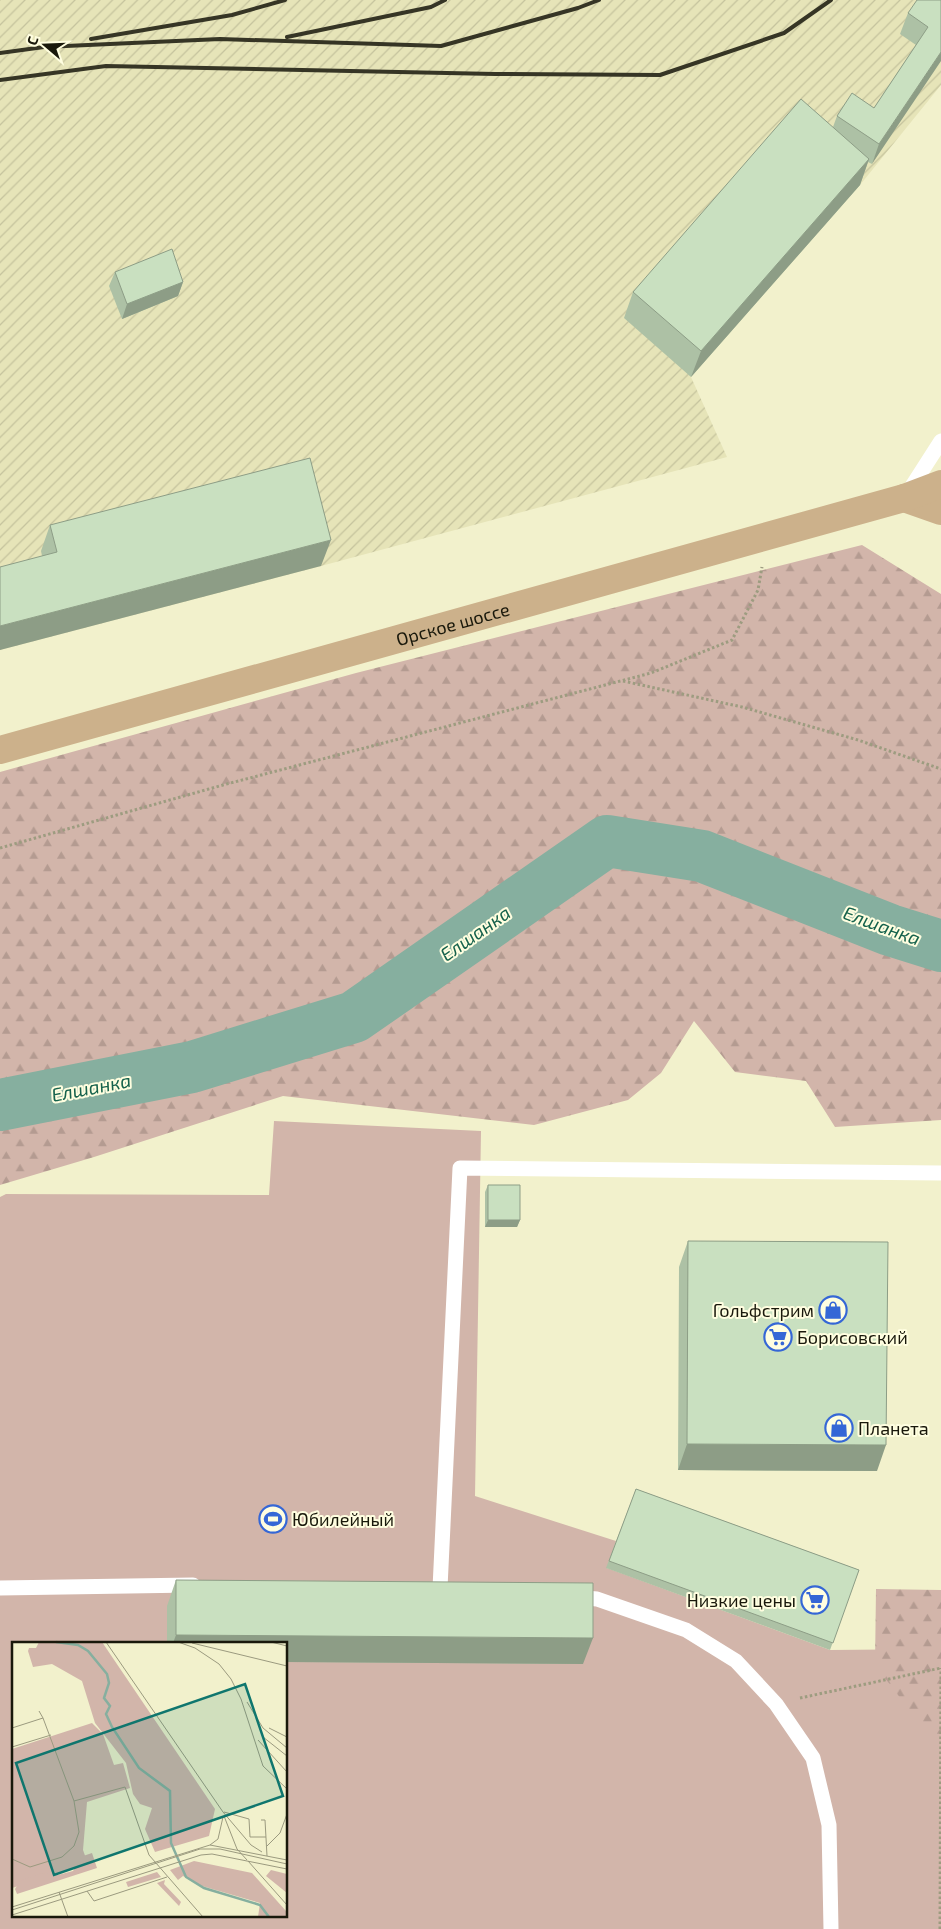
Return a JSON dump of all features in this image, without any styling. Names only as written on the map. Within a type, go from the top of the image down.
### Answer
[{"type":"main road","points":[[904,498],[941,484]]},
{"type":"main road","points":[[904,498],[941,497]]},
{"type":"main road","points":[[904,498],[941,510]]},
{"type":"main road","name":"Орское шоссе","points":[[0,750],[904,498]]},
{"type":"lane","points":[[904,498],[941,441]]},
{"type":"lane","points":[[420,1588],[445,1588],[460,1168],[941,1173]]},
{"type":"lane","points":[[0,1588],[151,1584],[211,1585]]},
{"type":"lane","points":[[558,1596],[597,1599],[686,1630],[736,1661],[776,1704],[813,1758],[829,1825],[831,1929]]},
{"type":"path","points":[[0,848],[223,785],[651,673],[732,640],[758,590],[766,536]]},
{"type":"path","points":[[622,681],[742,707],[840,735],[941,769]]},
{"type":"path","points":[[776,1704],[941,1668],[940,1929]]},
{"type":"shaded area","points":[[0,0],[941,0],[941,85],[860,185],[691,377],[727,457],[0,650]]},
{"type":"green space","points":[[862,545],[941,594],[941,1120],[835,1127],[806,1081],[735,1072],[694,1021],[661,1073],[628,1100],[534,1125],[283,1096],[0,1185],[0,772],[356,673]]},
{"type":"green space","name":"Юбилейный","points":[[274,1121],[481,1131],[475,1496],[616,1541],[607,1568],[830,1650],[941,1649],[941,1929],[0,1929],[0,1197],[6,1194],[269,1195]]},
{"type":"green space","points":[[876,1589],[941,1590],[941,1751],[875,1665]]},
{"type":"building","points":[[917,0],[941,0],[941,52],[879,144],[837,116],[852,93],[874,108],[928,27],[908,13]]},
{"type":"building","points":[[801,99],[869,159],[701,351],[633,292]]},
{"type":"building","points":[[172,249],[183,282],[127,304],[115,272]]},
{"type":"building","points":[[310,458],[331,540],[0,626],[0,567],[57,552],[50,525]]},
{"type":"building","points":[[488,1185],[520,1185],[520,1220],[488,1220]]},
{"type":"building","name":"Борисовский","points":[[688,1241],[888,1242],[886,1445],[687,1444]]},
{"type":"building","points":[[636,1489],[859,1570],[833,1643],[609,1561]]},
{"type":"building","points":[[176,1580],[593,1583],[593,1638],[176,1635]]},
{"type":"waterway","name":"Елшанка","points":[[0,1105],[192,1067],[354,1017],[607,841],[702,856],[890,930],[941,946]]},
{"type":"railway","points":[[91,39],[232,15],[285,0]]},
{"type":"railway","points":[[287,37],[431,7],[445,0]]},
{"type":"railway","points":[[0,53],[44,47],[220,39],[441,46],[578,8],[599,0]]},
{"type":"railway","points":[[0,80],[106,66],[495,74],[660,75],[784,33],[831,0]]},
{"type":"place","name":"Гольфстрим","points":[[833,1310]]},
{"type":"place","name":"Борисовский","points":[[778,1337]]},
{"type":"place","name":"Планета","points":[[839,1428]]},
{"type":"place","name":"Юбилейный","points":[[273,1519]]},
{"type":"place","name":"Низкие цены","points":[[815,1600]]}]
